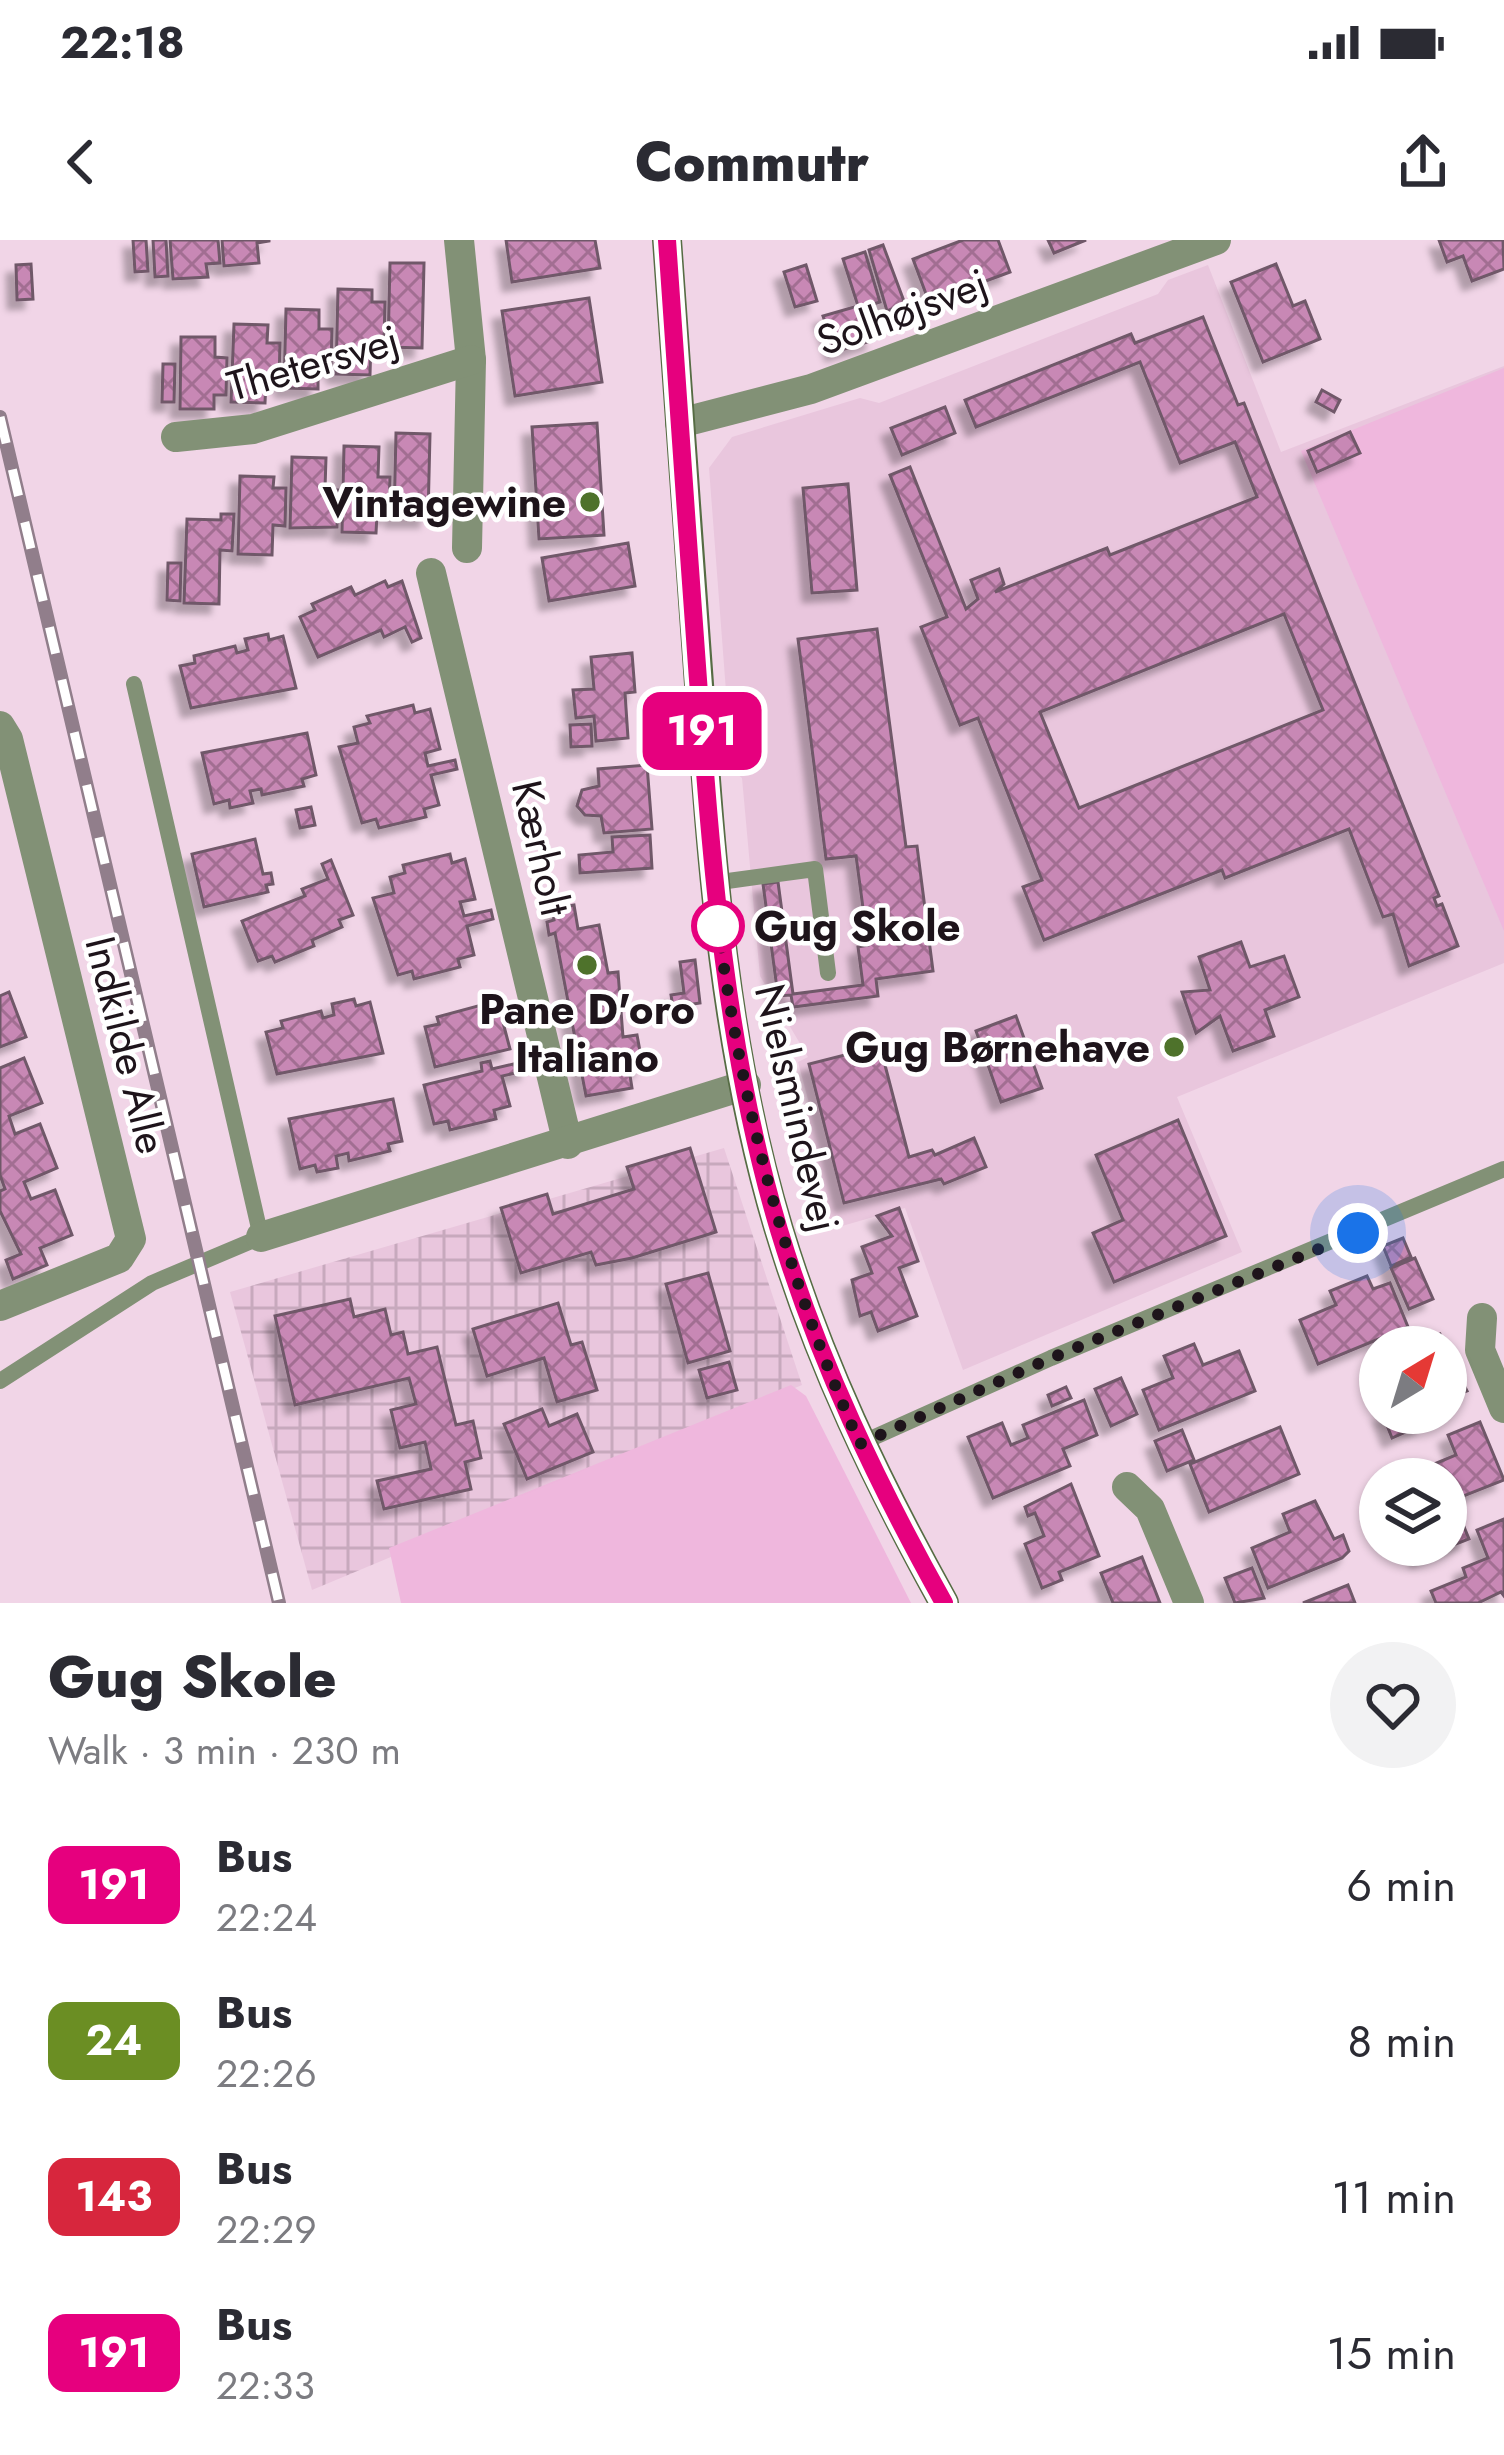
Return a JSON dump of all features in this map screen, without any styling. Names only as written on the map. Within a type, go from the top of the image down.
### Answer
[{"type":"street","points":[[459,240],[471,360],[467,548]]},
{"type":"street","name":"Nielsmindevej","points":[[667,240],[713,883],[728,1012],[783,1243],[860,1444],[944,1603]]},
{"type":"street","name":"Solhøjsvej","points":[[680,423],[812,389],[1216,240]]},
{"type":"street","name":"Thetersvej","points":[[176,437],[253,429],[471,360]]},
{"type":"street","name":"Kærholt","points":[[431,573],[568,1144]]},
{"type":"street","name":"Indkilde Alle","points":[[0,726],[8,739],[130,1239],[119,1258],[0,1306]]},
{"type":"street","points":[[261,1237],[746,1085]]},
{"type":"street","points":[[1482,1318],[1480,1350],[1504,1408]]},
{"type":"street","points":[[1127,1487],[1150,1509],[1189,1603]]},
{"type":"lane","points":[[0,1381],[152,1283],[261,1237],[134,684]]},
{"type":"lane","points":[[713,883],[815,869],[828,973]]},
{"type":"lane","points":[[860,1444],[1504,1169]]},
{"type":"shaded area","name":"Gug Skole","points":[[1208,265],[1281,452],[1504,366],[1504,963],[1177,1097],[1242,1252],[963,1370],[905,1208],[821,1232],[799,1126],[810,1107],[798,1062],[808,1057],[760,976],[742,778],[732,770],[709,468],[732,437],[860,398],[879,403],[1158,294],[1168,280]]},
{"type":"shaded area","points":[[1504,368],[1504,931],[1301,451]]},
{"type":"shaded area","points":[[724,1148],[802,1385],[312,1590],[230,1292]]},
{"type":"shaded area","points":[[791,1385],[806,1396],[911,1603],[401,1603],[389,1548]]},
{"type":"building","points":[[133,240],[146,240],[148,271],[135,272]]},
{"type":"building","points":[[153,240],[166,240],[168,276],[155,277]]},
{"type":"building","points":[[170,240],[218,240],[220,263],[206,264],[208,277],[173,279]]},
{"type":"building","points":[[222,240],[269,241],[257,243],[259,263],[224,266]]},
{"type":"building","points":[[506,240],[595,240],[600,268],[512,282]]},
{"type":"building","points":[[963,240],[998,240],[1010,272],[929,302],[913,259]]},
{"type":"building","points":[[1048,240],[1086,240],[1054,253]]},
{"type":"building","points":[[1439,240],[1503,240],[1504,269],[1472,281],[1463,256],[1447,262]]},
{"type":"building","points":[[883,245],[905,304],[887,311],[869,250]]},
{"type":"building","points":[[865,252],[880,302],[864,307],[874,340],[835,352],[823,316],[858,306],[843,259]]},
{"type":"building","points":[[390,263],[424,263],[422,348],[388,347]]},
{"type":"building","points":[[31,264],[33,299],[17,300],[16,265]]},
{"type":"building","points":[[1276,264],[1293,306],[1305,301],[1320,339],[1263,362],[1231,282]]},
{"type":"building","points":[[806,265],[817,301],[795,307],[784,272]]},
{"type":"building","points":[[338,289],[372,290],[372,302],[385,302],[384,341],[371,340],[370,375],[336,374]]},
{"type":"building","points":[[589,298],[602,382],[515,396],[502,311]]},
{"type":"building","points":[[286,309],[319,310],[319,329],[332,329],[331,367],[318,367],[318,389],[284,388]]},
{"type":"building","points":[[1203,317],[1238,405],[1244,403],[1439,896],[1434,898],[1437,906],[1442,904],[1458,946],[1409,966],[1393,914],[1383,917],[1349,829],[1225,878],[1222,870],[1044,940],[1023,887],[1042,880],[978,718],[960,725],[921,627],[947,617],[890,475],[910,467],[966,609],[978,599],[971,580],[999,569],[1004,584],[995,592],[1107,548],[1110,555],[1257,497],[1235,442],[1180,463],[1140,362],[976,427],[965,400],[1131,334],[1135,343]],"holes":[[[1284,614],[1323,710],[1079,808],[1040,712]]]},
{"type":"building","points":[[234,324],[268,325],[267,343],[280,343],[279,381],[266,381],[265,403],[231,402]]},
{"type":"building","points":[[181,337],[215,337],[215,357],[227,358],[226,395],[214,395],[214,409],[180,409]]},
{"type":"building","points":[[163,364],[175,364],[174,402],[162,402]]},
{"type":"building","points":[[1322,390],[1340,400],[1334,412],[1316,402]]},
{"type":"building","points":[[945,407],[955,433],[902,455],[891,428]]},
{"type":"building","points":[[597,423],[604,535],[539,539],[532,427]]},
{"type":"building","points":[[1350,432],[1360,453],[1317,472],[1308,451]]},
{"type":"building","points":[[396,433],[430,434],[428,518],[394,518]]},
{"type":"building","points":[[344,446],[379,447],[378,477],[390,477],[389,515],[377,514],[376,533],[342,532]]},
{"type":"building","points":[[292,457],[326,458],[325,489],[338,490],[337,527],[290,528]]},
{"type":"building","points":[[240,476],[274,477],[273,488],[286,488],[285,526],[273,525],[272,555],[238,554]]},
{"type":"building","points":[[848,484],[857,590],[812,593],[803,488]]},
{"type":"building","points":[[221,514],[234,514],[232,551],[220,550],[219,604],[184,603],[187,519],[221,520]]},
{"type":"building","points":[[628,543],[635,586],[549,601],[542,558]]},
{"type":"building","points":[[168,563],[181,563],[180,601],[167,600]]},
{"type":"building","points":[[385,581],[388,587],[402,581],[421,638],[412,642],[405,627],[384,637],[381,630],[318,657],[300,617],[315,610],[312,604],[351,587],[355,595]]},
{"type":"building","points":[[877,629],[906,847],[917,846],[933,971],[876,979],[878,996],[793,1007],[791,995],[778,996],[763,884],[778,882],[793,994],[863,985],[858,947],[868,945],[856,856],[826,859],[798,639]]},
{"type":"building","points":[[268,634],[269,640],[283,636],[296,688],[191,708],[180,666],[195,663],[194,656],[235,646],[237,653],[248,650],[245,639]]},
{"type":"building","points":[[632,653],[635,692],[625,693],[628,738],[596,741],[594,716],[576,718],[573,690],[594,689],[591,657]]},
{"type":"building","points":[[413,705],[415,713],[430,709],[440,749],[425,753],[428,766],[455,760],[457,769],[431,775],[439,805],[424,809],[426,817],[379,828],[376,819],[362,823],[339,747],[358,743],[354,727],[370,723],[367,716]]},
{"type":"building","points":[[591,724],[592,746],[571,747],[570,725]]},
{"type":"building","points":[[307,733],[316,775],[302,779],[304,786],[262,795],[261,789],[250,791],[253,803],[230,808],[229,800],[214,804],[202,753]]},
{"type":"building","points":[[647,765],[652,829],[604,833],[601,816],[585,815],[577,806],[582,790],[599,786],[598,769]]},
{"type":"building","points":[[311,807],[315,825],[300,828],[296,810]]},
{"type":"building","points":[[650,835],[652,868],[580,873],[579,855],[613,852],[612,837]]},
{"type":"building","points":[[255,839],[263,874],[271,873],[273,884],[266,885],[268,892],[204,907],[192,854]]},
{"type":"building","points":[[450,854],[452,863],[465,859],[475,899],[460,902],[464,916],[491,910],[493,919],[467,926],[474,955],[458,959],[460,967],[414,979],[412,971],[398,975],[373,898],[394,893],[390,877],[405,873],[403,865]]},
{"type":"building","points":[[331,860],[353,915],[339,920],[342,927],[312,940],[314,946],[275,962],[272,956],[258,961],[242,921],[305,896],[302,889],[328,879],[322,864]]},
{"type":"building","points":[[574,905],[578,929],[599,925],[608,973],[618,972],[623,1037],[637,1035],[643,1067],[629,1069],[632,1088],[586,1096],[555,933],[549,935],[547,922],[554,920],[552,909]]},
{"type":"building","points":[[1241,942],[1250,967],[1284,956],[1299,997],[1265,1010],[1274,1036],[1233,1051],[1220,1016],[1196,1033],[1182,992],[1210,990],[1199,957]]},
{"type":"building","points":[[695,960],[700,1003],[673,1007],[671,995],[684,993],[680,962]]},
{"type":"building","points":[[9,992],[26,1037],[0,1047],[0,996]]},
{"type":"building","points":[[354,999],[356,1006],[370,1002],[383,1053],[277,1074],[266,1032],[283,1028],[281,1021],[321,1011],[323,1018],[334,1015],[332,1004]]},
{"type":"building","points":[[485,1004],[487,1014],[500,1011],[510,1049],[435,1067],[425,1027],[439,1024],[437,1017]]},
{"type":"building","points":[[1016,1016],[1042,1088],[1001,1102],[976,1031]]},
{"type":"building","points":[[880,1046],[909,1157],[932,1150],[935,1155],[974,1138],[986,1167],[944,1184],[941,1179],[844,1203],[809,1064]]},
{"type":"building","points":[[24,1058],[42,1103],[9,1116],[15,1134],[40,1124],[57,1168],[24,1182],[31,1199],[55,1190],[72,1235],[40,1248],[47,1265],[13,1279],[6,1260],[21,1254],[0,1211],[0,1191],[5,1189],[0,1175],[0,1068]]},
{"type":"building","points":[[490,1061],[492,1069],[526,1061],[529,1070],[502,1076],[510,1106],[494,1110],[496,1119],[450,1130],[448,1121],[434,1124],[424,1085],[482,1071],[481,1063]]},
{"type":"building","points":[[393,1099],[402,1141],[388,1144],[390,1151],[349,1161],[348,1153],[336,1156],[338,1168],[317,1172],[315,1165],[300,1169],[289,1119]]},
{"type":"building","points":[[1178,1120],[1226,1236],[1114,1282],[1093,1233],[1123,1220],[1096,1155]]},
{"type":"building","points":[[690,1148],[716,1232],[632,1258],[596,1265],[591,1252],[521,1273],[501,1208],[547,1194],[553,1214],[634,1189],[627,1167]]},
{"type":"building","points":[[899,1208],[918,1261],[899,1268],[917,1316],[878,1331],[871,1312],[860,1316],[852,1280],[872,1273],[862,1247],[892,1236],[877,1216]]},
{"type":"building","points":[[1403,1238],[1411,1257],[1391,1266],[1383,1246]]},
{"type":"building","points":[[1415,1258],[1433,1299],[1409,1309],[1391,1268]]},
{"type":"building","points":[[708,1273],[730,1351],[688,1363],[666,1284]]},
{"type":"building","points":[[1367,1276],[1373,1289],[1390,1283],[1408,1326],[1359,1326],[1359,1347],[1318,1364],[1300,1320],[1336,1305],[1330,1291]]},
{"type":"building","points":[[350,1299],[354,1317],[385,1309],[391,1335],[403,1332],[408,1354],[437,1347],[456,1425],[473,1421],[481,1458],[465,1462],[471,1489],[384,1509],[377,1481],[431,1469],[425,1442],[400,1448],[391,1410],[416,1404],[409,1378],[295,1405],[275,1316]]},
{"type":"building","points":[[558,1303],[571,1345],[582,1342],[597,1390],[557,1402],[544,1358],[487,1376],[473,1329]]},
{"type":"building","points":[[1194,1344],[1203,1365],[1239,1351],[1255,1391],[1159,1430],[1143,1390],[1173,1378],[1164,1356]]},
{"type":"building","points":[[729,1362],[737,1390],[707,1398],[699,1370]]},
{"type":"building","points":[[1121,1378],[1137,1414],[1111,1426],[1095,1389]]},
{"type":"building","points":[[1066,1387],[1071,1398],[1052,1406],[1048,1395]]},
{"type":"building","points":[[1084,1400],[1097,1435],[1063,1449],[1070,1466],[993,1498],[968,1437],[1002,1423],[1011,1445],[1028,1438],[1023,1425]]},
{"type":"building","points":[[542,1409],[549,1426],[577,1414],[593,1452],[527,1479],[504,1424]]},
{"type":"building","points":[[1480,1422],[1504,1480],[1467,1495],[1467,1458],[1449,1458],[1456,1455],[1448,1435],[1467,1434],[1467,1427]]},
{"type":"building","points":[[1280,1427],[1299,1474],[1209,1512],[1190,1464]]},
{"type":"building","points":[[1182,1430],[1194,1460],[1167,1471],[1155,1441]]},
{"type":"building","points":[[1071,1484],[1099,1556],[1059,1572],[1062,1580],[1042,1588],[1025,1544],[1044,1536],[1035,1513],[1028,1516],[1025,1507]]},
{"type":"building","points":[[1315,1501],[1334,1539],[1343,1535],[1349,1551],[1268,1588],[1252,1548],[1290,1532],[1283,1514]]},
{"type":"building","points":[[1504,1519],[1504,1596],[1501,1592],[1478,1603],[1436,1603],[1431,1591],[1466,1577],[1463,1568],[1488,1558],[1477,1530]]},
{"type":"building","points":[[1142,1557],[1160,1603],[1113,1603],[1101,1573]]},
{"type":"building","points":[[1252,1568],[1264,1598],[1235,1603],[1225,1578]]},
{"type":"building","points":[[1348,1585],[1355,1603],[1303,1603]]},
{"type":"railway","points":[[0,417],[279,1603]]},
{"type":"bus line","name":"191","points":[[667,240],[713,883],[728,1012],[777,1224],[819,1349],[884,1495],[944,1603]]},
{"type":"place","name":"Vintagewine","points":[[590,502]]},
{"type":"place","name":"Gug Skole","points":[[718,926]]},
{"type":"place","name":"Pane D'oro Italiano","points":[[587,965]]},
{"type":"place","name":"Gug Børnehave","points":[[1174,1047]]},
{"type":"route","points":[[718,926],[728,1012],[777,1224],[819,1349],[860,1444],[1051,1358],[1358,1233]]}]
